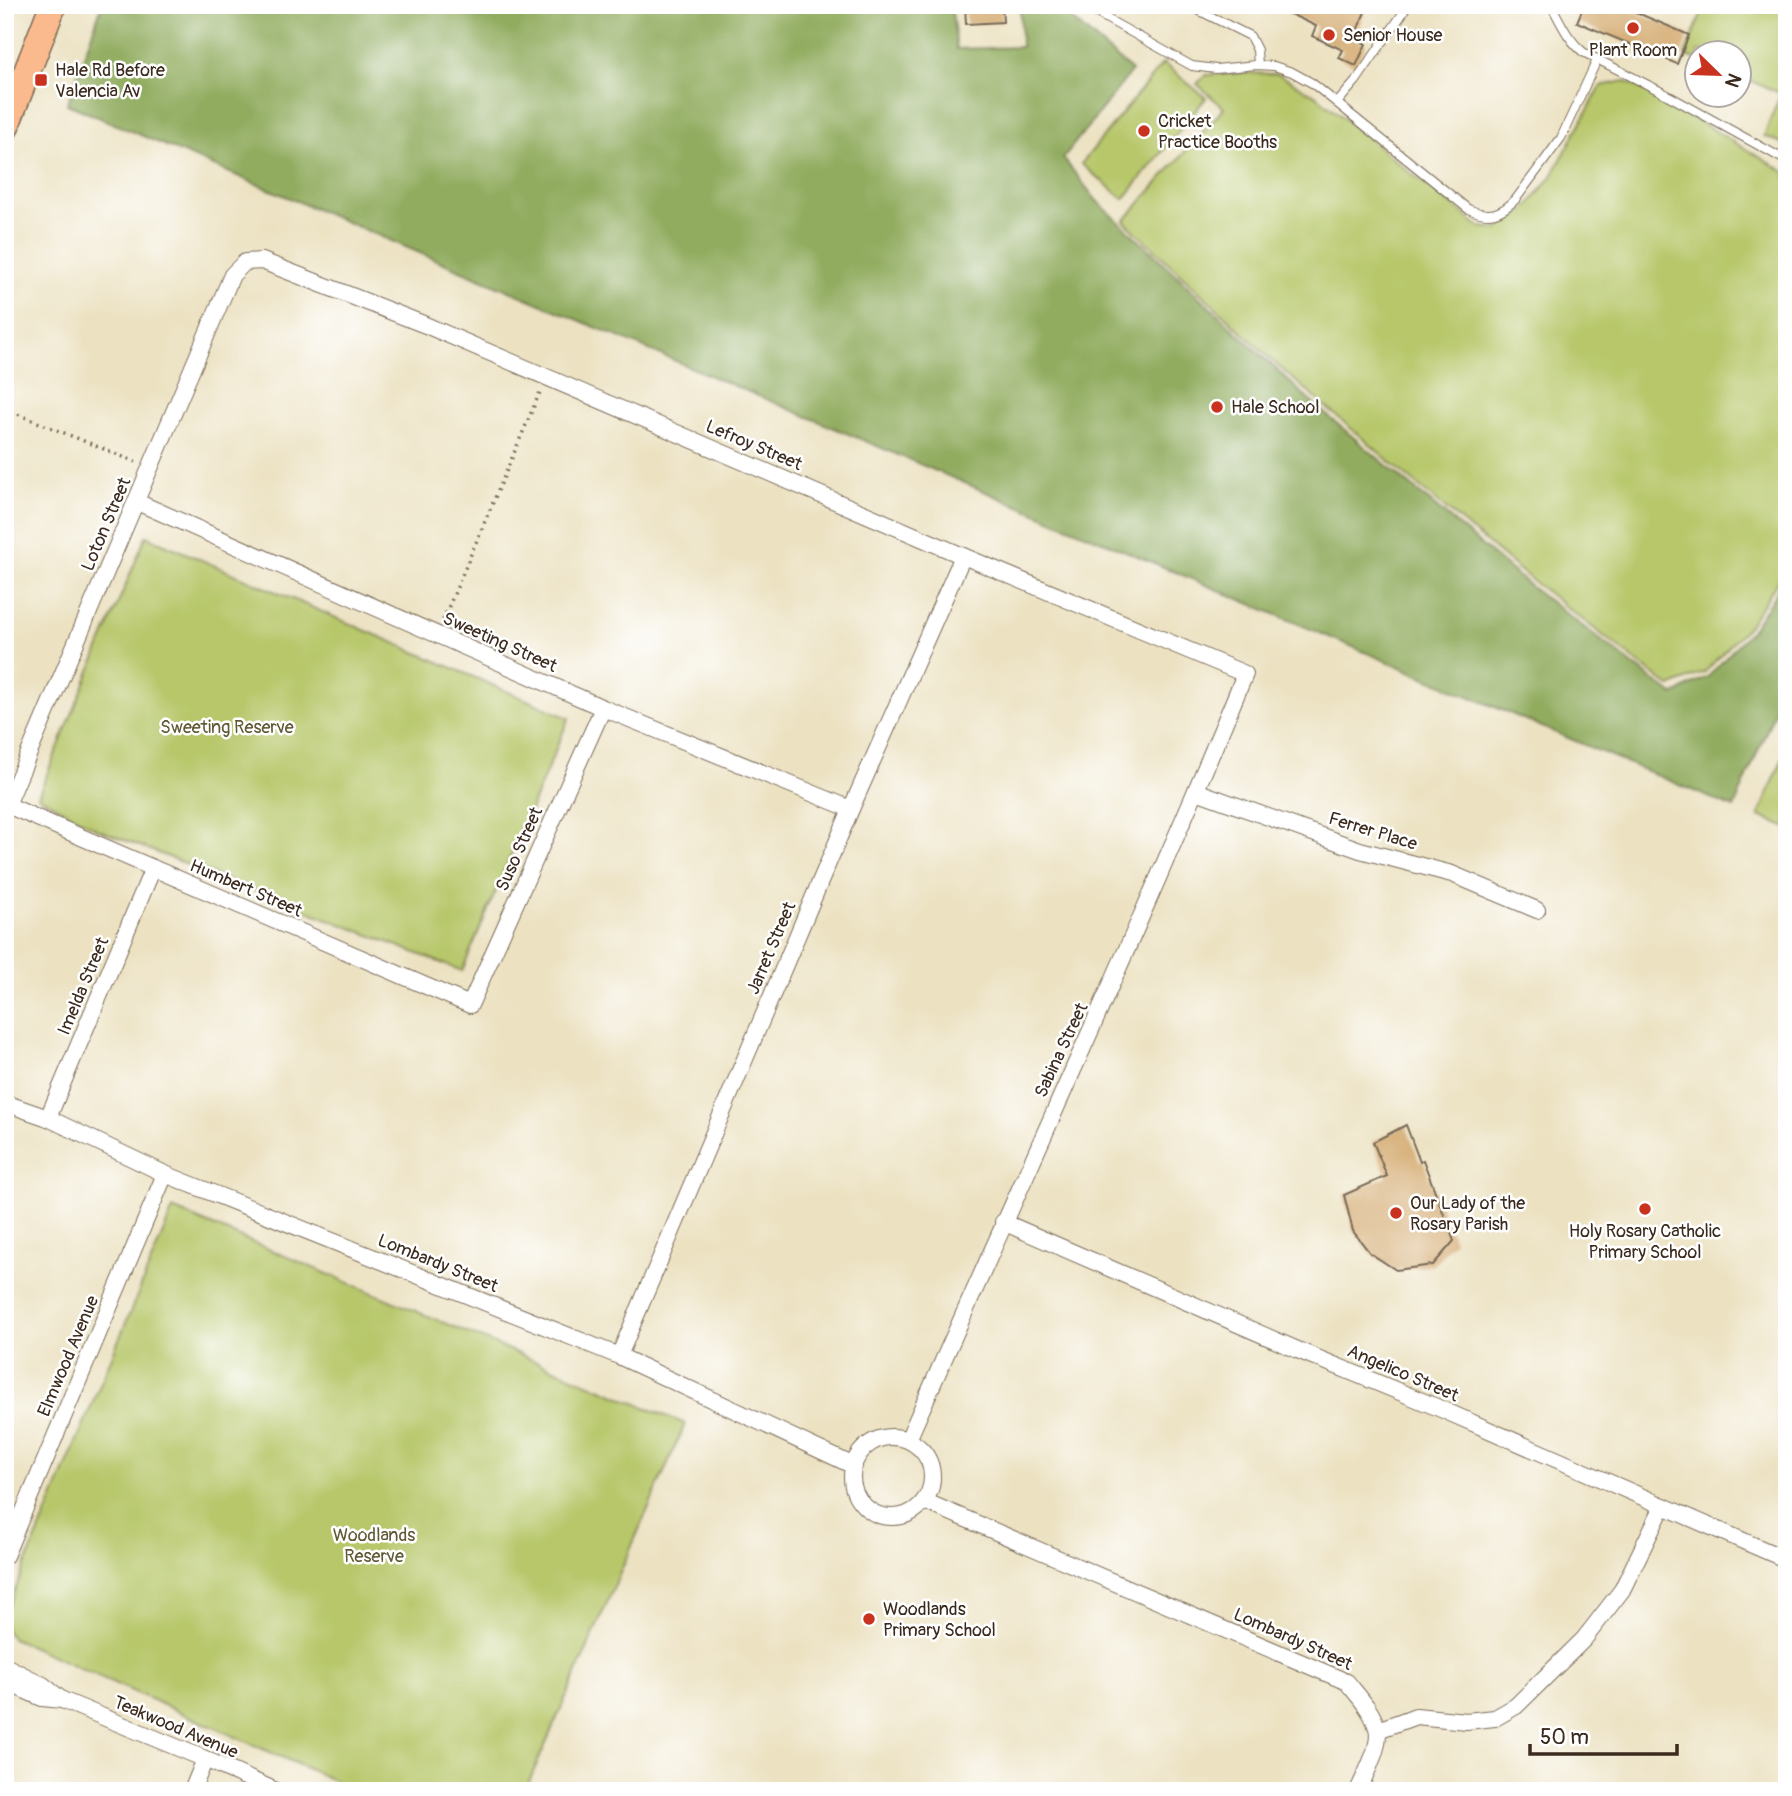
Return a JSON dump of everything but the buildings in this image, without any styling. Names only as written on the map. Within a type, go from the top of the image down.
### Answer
[{"type":"main road","points":[[5,128],[53,5]]},
{"type":"street","name":"Lefroy Street","points":[[245,262],[262,261],[423,324],[1245,674]]},
{"type":"street","name":"Loton Street","points":[[8,805],[232,275],[245,262]]},
{"type":"street","name":"Sweeting Street","points":[[137,502],[603,708],[851,809]]},
{"type":"street","name":"Jarret Street","points":[[619,1356],[851,809],[963,555]]},
{"type":"street","name":"Sabina Street","points":[[908,1440],[1003,1222],[1117,974],[1245,674]]},
{"type":"street","name":"Suso Street","points":[[470,1005],[603,708]]},
{"type":"street","name":"Ferrer Place","points":[[1196,791],[1360,850],[1452,874],[1537,910]]},
{"type":"street","name":"Humbert Street","points":[[8,805],[470,1005]]},
{"type":"street","name":"Imelda Street","points":[[48,1118],[153,868]]},
{"type":"street","name":"Lombardy Street","points":[[5,1103],[48,1118],[165,1174],[619,1356],[854,1466]]},
{"type":"street","name":"Elmwood Avenue","points":[[6,1554],[165,1174]]},
{"type":"street","name":"Angelico Street","points":[[1003,1222],[1787,1560]]},
{"type":"street","points":[[900,1438],[919,1448],[928,1459],[932,1482],[925,1501],[915,1511],[903,1516],[889,1517],[866,1508],[857,1497],[853,1487],[854,1466],[860,1454],[873,1442],[900,1438]]},
{"type":"street","name":"Lombardy Street","points":[[925,1501],[1347,1682],[1369,1710],[1378,1730]]},
{"type":"street","points":[[1358,1791],[1377,1746],[1378,1730],[1416,1716],[1465,1721],[1495,1718],[1516,1706],[1584,1639],[1622,1590],[1663,1506]]},
{"type":"street","name":"Teakwood Avenue","points":[[5,1666],[43,1685],[62,1700],[276,1791]]},
{"type":"street","name":"Teakwood Avenue","points":[[5,1685],[42,1698],[62,1700]]},
{"type":"street","points":[[191,1791],[205,1759]]},
{"type":"lane","points":[[1082,5],[1192,66],[1216,69],[1258,65],[1292,72],[1312,83],[1468,209],[1479,214],[1491,215],[1509,207],[1517,199],[1553,151],[1597,60]]},
{"type":"lane","points":[[1188,5],[1250,36],[1257,50],[1258,65]]},
{"type":"lane","points":[[1337,103],[1363,71],[1406,5]]},
{"type":"lane","points":[[1551,5],[1562,29],[1575,46],[1787,161]]},
{"type":"path","points":[[437,635],[545,376]]},
{"type":"path","points":[[5,409],[151,468]]},
{"type":"green space","points":[[102,5],[951,5],[957,49],[1021,47],[1020,5],[1055,5],[1132,71],[1063,158],[1097,201],[1309,400],[1531,587],[1673,695],[1709,676],[1753,628],[1787,576],[1787,682],[1734,808],[67,104]]},
{"type":"green space","points":[[1705,5],[1787,5],[1787,145],[1764,136],[1781,93],[1754,82],[1754,38],[1692,38]]},
{"type":"green space","name":"Cricket Practice Booths","points":[[1163,63],[1206,98],[1124,199],[1081,164]]},
{"type":"green space","points":[[1278,74],[1317,96],[1480,227],[1499,229],[1525,210],[1552,176],[1601,86],[1625,81],[1787,173],[1787,567],[1749,625],[1705,672],[1670,687],[1535,583],[1278,366],[1124,221],[1224,108],[1197,84],[1206,75]]},
{"type":"green space","name":"Sweeting Reserve","points":[[146,536],[569,718],[462,971],[99,830],[38,796]]},
{"type":"green space","points":[[1787,748],[1787,828],[1759,816]]},
{"type":"green space","name":"Woodlands Reserve","points":[[173,1209],[685,1424],[525,1791],[358,1791],[12,1638],[5,1629],[5,1614]]},
{"type":"place","name":"Plant Room","points":[[1633,28]]},
{"type":"place","name":"Senior House","points":[[1329,35]]},
{"type":"place","name":"Hale Rd Before Valencia Av","points":[[41,80]]},
{"type":"place","name":"Cricket Practice Booths","points":[[1144,131]]},
{"type":"place","name":"Hale School","points":[[1217,407]]},
{"type":"place","name":"Holy Rosary Catholic Primary School","points":[[1645,1209]]},
{"type":"place","name":"Our Lady of the Rosary Parish","points":[[1396,1213]]},
{"type":"place","name":"Woodlands Primary School","points":[[869,1619]]}]
